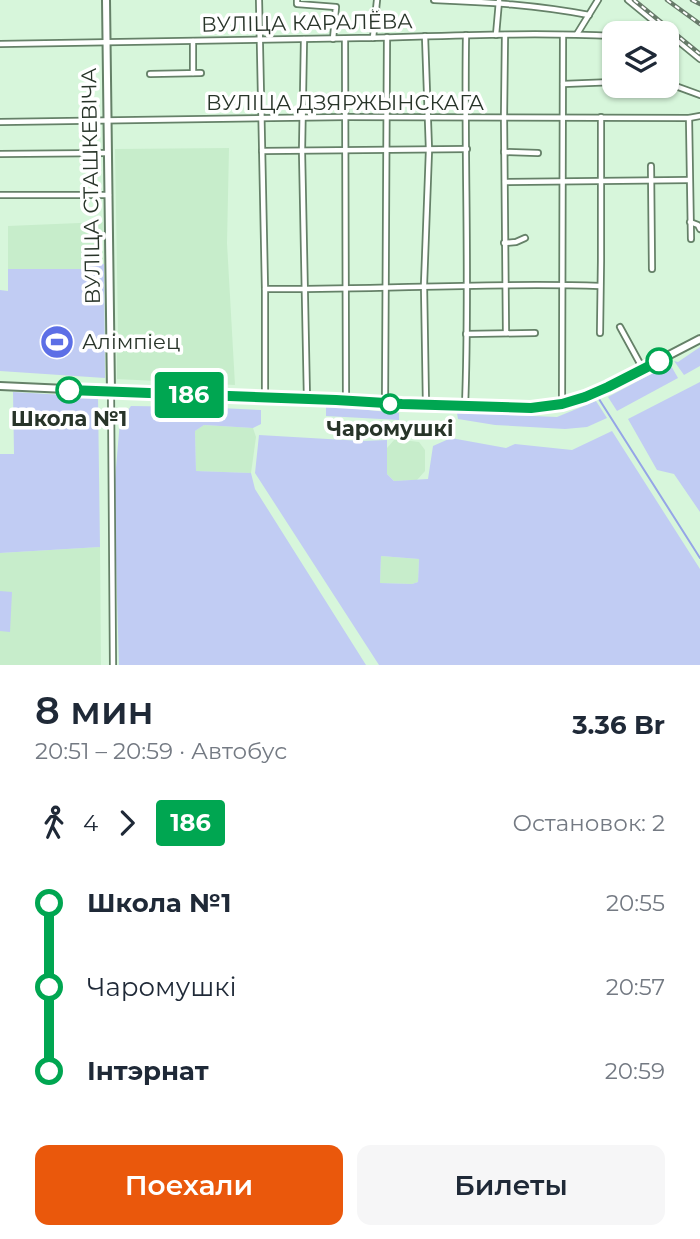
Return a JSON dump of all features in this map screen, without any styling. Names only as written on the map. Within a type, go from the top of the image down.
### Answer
[{"type":"main road","name":"ВУЛІЦА СТАШКЕВІЧА","points":[[106,0],[111,392]]},
{"type":"main road","points":[[0,386],[522,408],[573,402],[598,392],[700,339]]},
{"type":"street","points":[[259,0],[265,397]]},
{"type":"street","points":[[296,0],[297,4],[336,7],[334,39]]},
{"type":"street","points":[[373,38],[377,0]]},
{"type":"street","points":[[434,0],[498,1],[589,15]]},
{"type":"street","points":[[577,34],[598,0]]},
{"type":"street","points":[[628,0],[700,59]]},
{"type":"street","points":[[496,35],[498,1]]},
{"type":"street","name":"ВУЛІЦА КАРАЛЁВА","points":[[0,44],[466,35],[602,35]]},
{"type":"street","points":[[465,407],[466,35]]},
{"type":"street","points":[[505,35],[503,117],[506,333]]},
{"type":"street","points":[[562,35],[562,404]]},
{"type":"street","points":[[425,36],[429,150],[424,285],[426,405]]},
{"type":"street","points":[[385,403],[387,37]]},
{"type":"street","points":[[304,39],[302,151],[307,399]]},
{"type":"street","points":[[345,39],[345,401]]},
{"type":"street","points":[[193,41],[193,73]]},
{"type":"street","points":[[150,74],[201,73]]},
{"type":"street","points":[[563,83],[602,82]]},
{"type":"street","points":[[679,86],[700,95]]},
{"type":"street","points":[[691,239],[689,118],[700,116]]},
{"type":"street","name":"ВУЛІЦА ДЗЯРЖЫНСКАГА","points":[[0,122],[346,117],[689,118]]},
{"type":"street","points":[[600,333],[601,117]]},
{"type":"street","points":[[262,151],[467,149]]},
{"type":"street","points":[[504,152],[538,153]]},
{"type":"street","points":[[0,154],[108,153]]},
{"type":"street","points":[[651,166],[652,269]]},
{"type":"street","points":[[504,182],[689,180]]},
{"type":"street","points":[[0,195],[108,195]]},
{"type":"street","points":[[690,222],[700,229]]},
{"type":"street","points":[[505,243],[525,238]]},
{"type":"street","points":[[265,289],[504,284],[600,286]]},
{"type":"street","points":[[620,327],[643,369]]},
{"type":"street","points":[[467,334],[535,333]]},
{"type":"street","name":"ВУЛІЦА СТАШКЕВІЧА","points":[[111,392],[113,665]]},
{"type":"shaded area","points":[[229,148],[227,243],[235,385],[117,379],[115,149]]},
{"type":"shaded area","points":[[103,222],[104,264],[90,264],[90,269],[8,269],[8,226]]},
{"type":"shaded area","name":"Алімпіец","points":[[90,263],[104,264],[105,378],[0,371],[0,290],[8,291],[8,269],[89,269]]},
{"type":"shaded area","points":[[700,347],[700,366],[684,375],[674,361],[678,362]]},
{"type":"shaded area","points":[[670,364],[678,378],[617,411],[608,397]]},
{"type":"shaded area","points":[[700,382],[700,512],[674,474],[657,470],[628,419]]},
{"type":"shaded area","points":[[13,392],[98,397],[100,547],[0,553],[0,454],[14,454]]},
{"type":"shaded area","points":[[596,401],[607,418],[587,427],[565,429],[495,425],[458,419],[457,413],[557,417]]},
{"type":"shaded area","points":[[131,406],[261,410],[261,424],[253,428],[204,425],[195,431],[196,471],[251,473],[255,489],[366,665],[119,665],[114,491],[120,421]]},
{"type":"shaded area","points":[[326,406],[399,413],[399,420],[326,416]]},
{"type":"shaded area","points":[[204,425],[253,428],[256,437],[251,473],[196,471],[195,431]]},
{"type":"shaded area","points":[[612,431],[700,569],[700,665],[379,665],[255,473],[259,435],[387,440],[387,474],[394,481],[428,479],[433,446],[451,438],[506,448],[515,444],[572,450]],"holes":[[[381,556],[419,559],[418,582],[380,583]]]},
{"type":"shaded area","points":[[395,439],[419,442],[425,450],[425,471],[417,480],[394,481],[387,474],[387,448]]},
{"type":"shaded area","points":[[100,547],[101,665],[0,665],[0,553]]},
{"type":"shaded area","points":[[381,556],[419,559],[418,582],[380,583]]},
{"type":"shaded area","points":[[0,591],[12,592],[10,632],[0,631]]},
{"type":"waterway","points":[[599,399],[700,558]]},
{"type":"railway","points":[[634,0],[700,54]]},
{"type":"railway","points":[[667,0],[700,24]]},
{"type":"railway","points":[[692,0],[700,4]]},
{"type":"bus line","name":"186","points":[[69,390],[531,408],[573,402],[659,361]]},
{"type":"place","name":"Алімпіец","points":[[57,342]]},
{"type":"place","name":"Школа №1","points":[[69,390]]},
{"type":"place","name":"Чаромушкі","points":[[390,404]]}]
